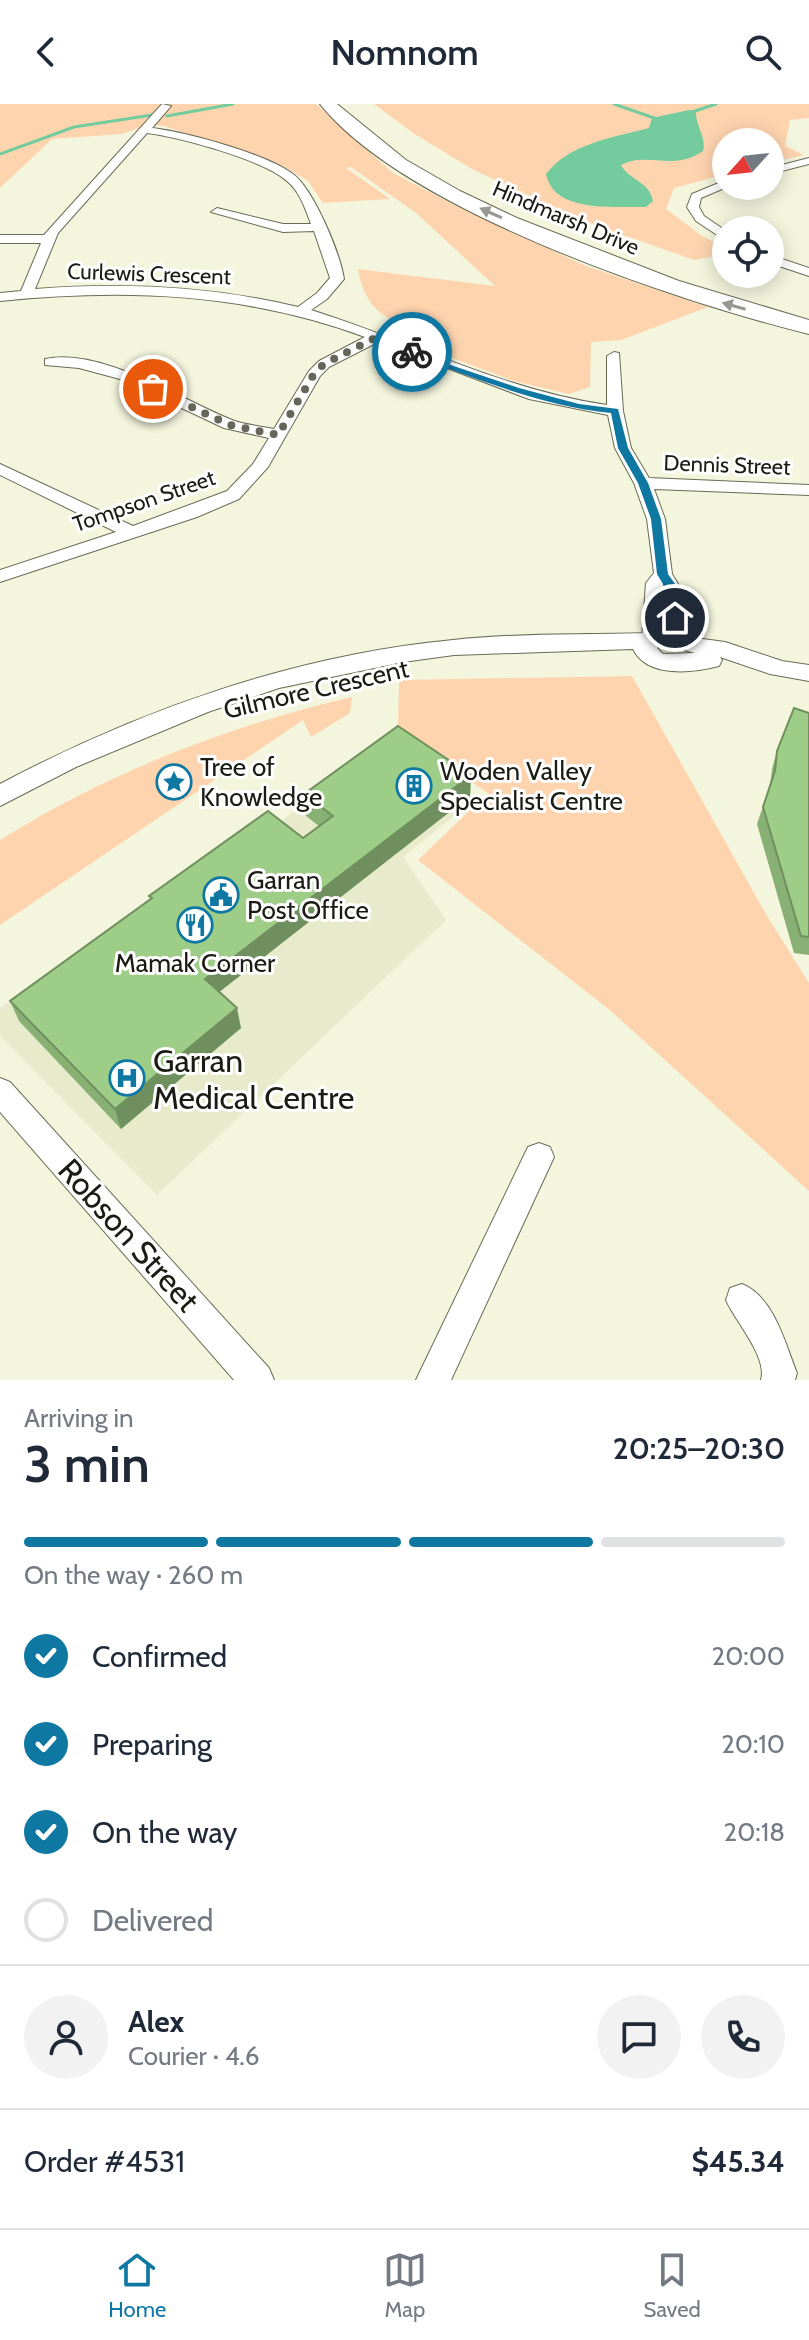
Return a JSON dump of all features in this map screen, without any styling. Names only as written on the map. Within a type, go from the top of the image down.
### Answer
[{"type":"main road","name":"Hindmarsh Drive","points":[[328,104],[400,164],[484,210],[606,263],[669,286],[809,327]]},
{"type":"main road","name":"Hindmarsh Drive","points":[[364,111],[394,137],[431,162],[512,205],[643,258],[809,311]]},
{"type":"street","points":[[26,294],[47,239],[166,106]]},
{"type":"street","points":[[145,130],[166,132],[286,175],[304,192],[337,279],[322,296],[301,311]]},
{"type":"street","points":[[784,167],[809,161]]},
{"type":"street","points":[[712,189],[696,196],[693,207],[700,218],[712,227]]},
{"type":"street","points":[[217,212],[283,228],[318,227]]},
{"type":"street","points":[[0,239],[47,239]]},
{"type":"street","points":[[784,264],[809,272]]},
{"type":"street","name":"Curlewis Crescent","points":[[0,297],[156,292],[241,300],[301,311],[515,390],[579,407],[615,411]]},
{"type":"street","name":"Tompson Street","points":[[0,576],[202,509],[233,495],[260,467],[314,374],[324,364],[375,338]]},
{"type":"street","points":[[614,356],[615,411],[623,448],[643,483],[656,519],[663,574],[669,584],[680,648],[766,670],[779,668],[809,673]]},
{"type":"street","points":[[50,362],[80,364],[125,376],[230,425],[278,435]]},
{"type":"street","points":[[0,469],[131,532]]},
{"type":"street","name":"Dennis Street","points":[[643,483],[809,490]]},
{"type":"street","points":[[651,646],[655,583],[663,574]]},
{"type":"street","name":"Gilmore Crescent","points":[[0,796],[53,767],[129,732],[275,681],[403,654],[454,647],[608,650],[651,646],[668,663],[680,648]]},
{"type":"street","name":"Gilmore Crescent","points":[[0,814],[109,756],[179,726],[256,700],[408,667],[545,648]]},
{"type":"street","name":"Robson Street","points":[[0,1091],[257,1380]]},
{"type":"street","points":[[433,1380],[539,1157]]},
{"type":"street","points":[[742,1300],[764,1332],[780,1373],[778,1380]]},
{"type":"shaded area","points":[[0,104],[316,104],[393,173],[458,207],[586,266],[708,307],[621,340],[591,342],[590,387],[569,394],[514,381],[428,349],[435,335],[384,316],[367,297],[358,269],[495,286],[416,213],[351,167],[346,168],[390,199],[323,203],[308,181],[285,167],[164,126],[150,125],[121,134],[52,139],[0,188]]},
{"type":"shaded area","points":[[374,104],[809,104],[809,118],[790,120],[785,146],[804,155],[784,160],[784,128],[712,128],[712,178],[674,188],[666,209],[712,241],[712,257],[694,260],[578,219],[472,169],[413,133]]},
{"type":"shaded area","points":[[696,111],[703,151],[681,160],[641,160],[621,165],[651,194],[653,201],[646,207],[587,205],[561,196],[551,187],[546,174],[579,148],[649,128],[652,118]]},
{"type":"shaded area","points":[[632,676],[767,916],[809,983],[809,1191],[611,1011],[418,860],[488,793],[398,733],[399,680]]},
{"type":"shaded area","points":[[352,697],[350,713],[311,737],[303,720],[0,925],[0,840],[84,793],[170,754],[260,722]]},
{"type":"shaded area","points":[[389,741],[475,799],[403,857],[446,920],[157,1195],[0,1036],[0,1008],[273,827]]},
{"type":"building","points":[[794,708],[809,713],[809,937],[801,936],[763,807],[775,771],[777,751]]},
{"type":"building","points":[[398,726],[471,775],[205,979],[237,1008],[115,1109],[10,1001],[268,811],[303,838],[333,816],[304,794]]},
{"type":"waterway","points":[[167,116],[233,104]]},
{"type":"waterway","points":[[614,104],[660,120]]},
{"type":"waterway","points":[[689,113],[716,104]]},
{"type":"waterway","points":[[0,154],[74,127],[152,115]]},
{"type":"way so far","points":[[153,389],[230,425],[278,435],[314,374],[324,364],[375,338],[412,352]]},
{"type":"place","name":"Tree of Knowledge","points":[[174,782]]},
{"type":"place","name":"Woden Valley Specialist Centre","points":[[414,786]]},
{"type":"place","name":"Garran Post Office","points":[[221,895]]},
{"type":"place","name":"Mamak Corner","points":[[195,925]]},
{"type":"place","name":"Garran Medical Centre","points":[[127,1078]]},
{"type":"route","points":[[412,352],[515,390],[579,407],[615,411],[623,448],[643,483],[656,519],[663,574],[669,584],[675,618]]}]
